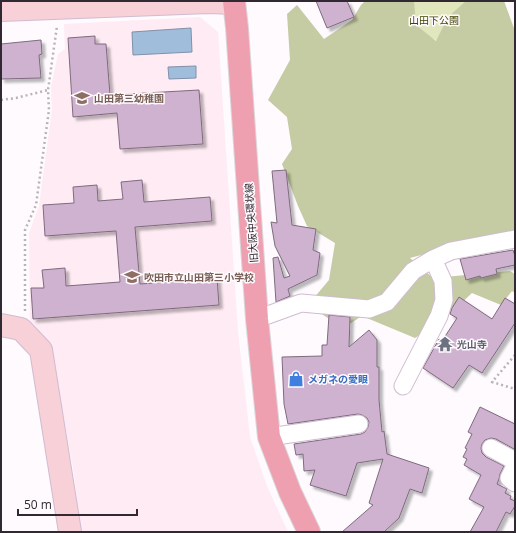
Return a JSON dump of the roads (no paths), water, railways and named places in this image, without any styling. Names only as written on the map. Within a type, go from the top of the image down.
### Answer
[{"type":"main road","name":"旧大阪中央環状線","points":[[234,2],[238,36],[257,319],[269,437],[290,492],[308,532]]},
{"type":"street","points":[[1,10],[234,2]]},
{"type":"street","points":[[257,319],[301,303],[369,309],[387,302],[413,271],[433,259],[451,251],[515,239]]},
{"type":"street","points":[[404,386],[439,316],[444,300],[442,282],[433,259]]},
{"type":"street","points":[[11,327],[41,350],[70,532]]},
{"type":"street","points":[[269,437],[359,424]]},
{"type":"street","points":[[491,448],[515,461]]},
{"type":"street","points":[[515,466],[509,478],[515,483]]},
{"type":"water","points":[[191,28],[192,52],[133,55],[132,32]]},
{"type":"water","points":[[196,66],[196,78],[169,79],[168,67]]},
{"type":"place","name":"山田第三幼稚園","points":[[82,98]]},
{"type":"place","name":"吹田市立山田第三小学校","points":[[132,277]]},
{"type":"place","name":"光山寺","points":[[445,344]]},
{"type":"place","name":"メガネの愛眼","points":[[296,379]]},
{"type":"park label","name":"山田下公園","points":[[434,20]]}]
